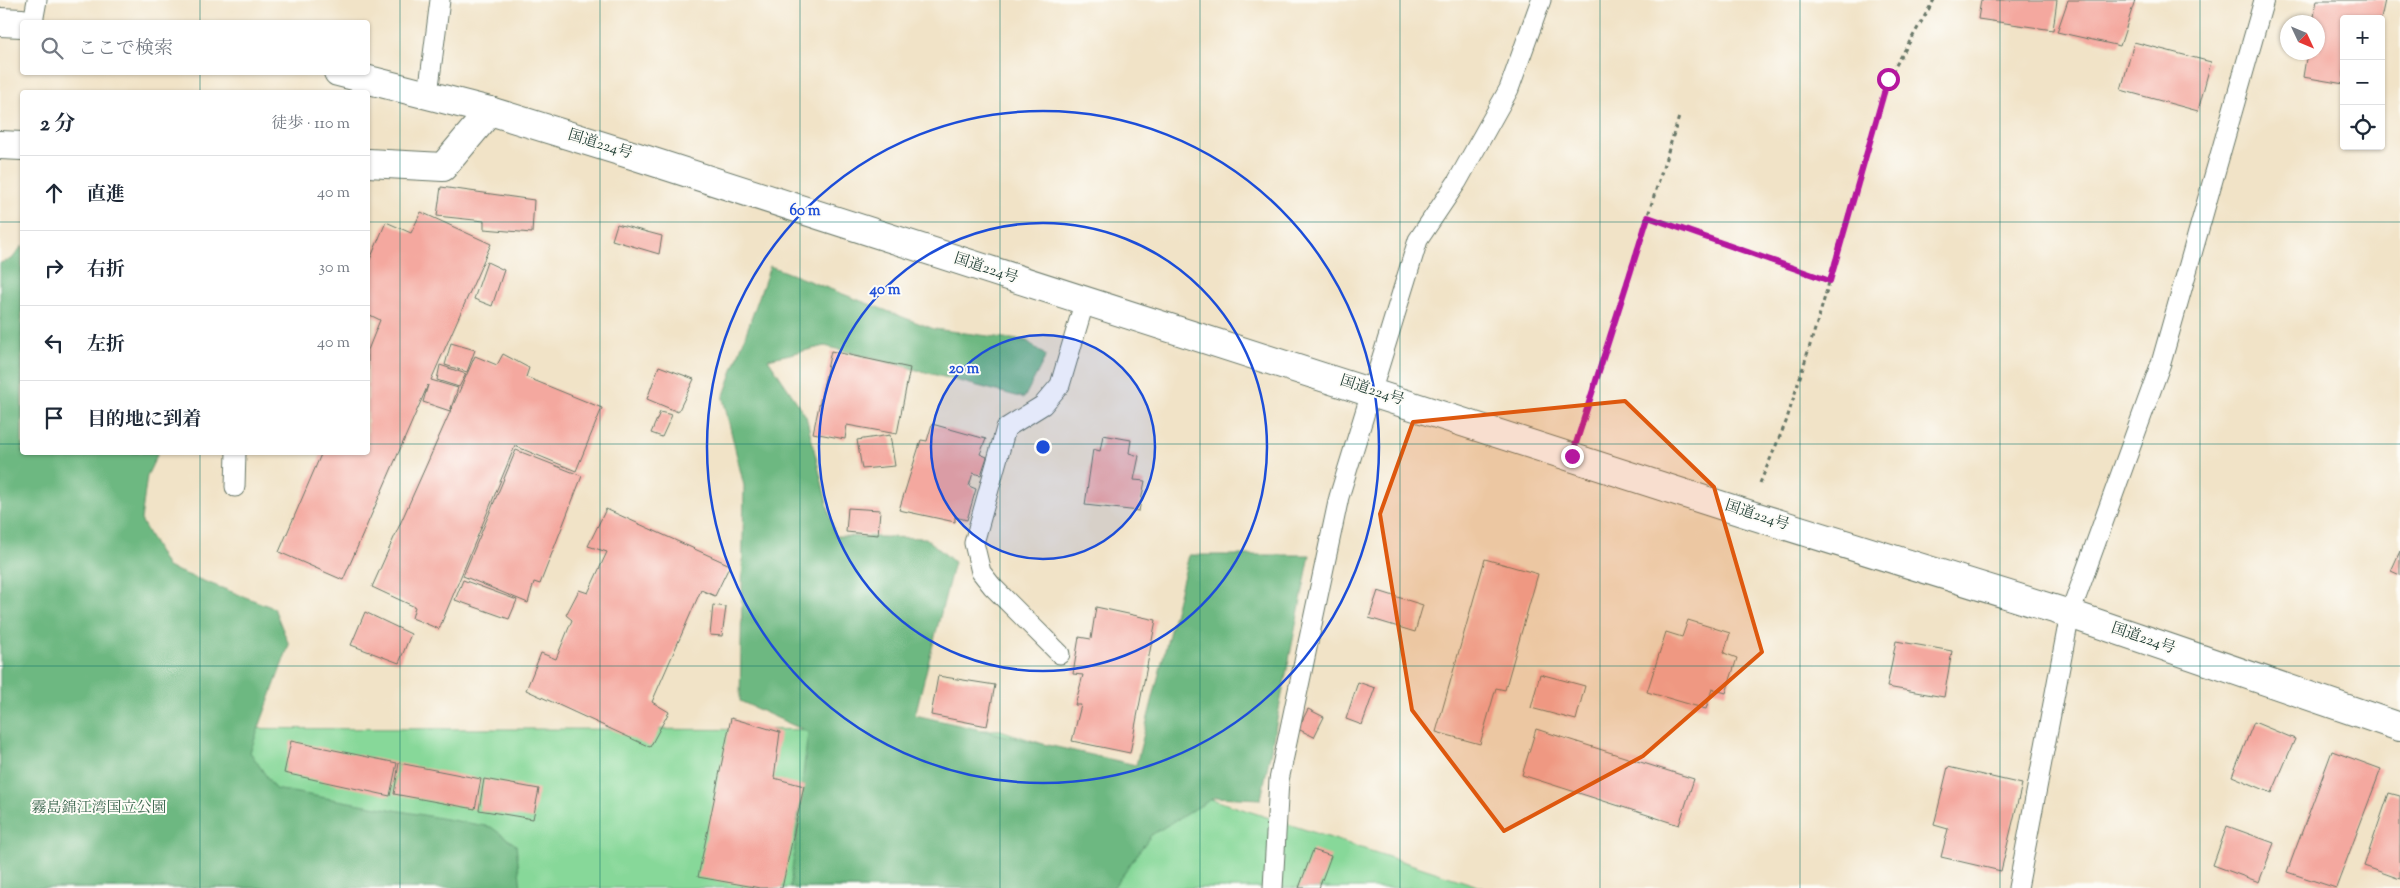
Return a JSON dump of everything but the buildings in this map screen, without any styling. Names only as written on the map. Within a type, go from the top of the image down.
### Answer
[{"type":"main road","points":[[0,22],[20,23]]},
{"type":"main road","name":"国道224号","points":[[350,75],[490,111],[1085,300],[1748,514],[2070,614],[2400,727]]},
{"type":"main road","points":[[370,163],[443,167],[490,111]]},
{"type":"main road","points":[[0,145],[20,146]]},
{"type":"lane","points":[[33,20],[38,0]]},
{"type":"lane","points":[[428,94],[440,0]]},
{"type":"lane","points":[[1273,888],[1279,780],[1339,498],[1418,240],[1458,182],[1509,89],[1541,0]]},
{"type":"lane","points":[[2018,888],[2070,614],[2161,363],[2264,0]]},
{"type":"lane","points":[[1060,654],[992,586],[981,572],[974,543],[1006,428],[1043,405],[1060,385],[1085,300]]},
{"type":"lane","points":[[235,487],[236,455]]},
{"type":"path","points":[[1748,514],[1786,422],[1830,281],[1888,79],[1934,0]]},
{"type":"path","points":[[1572,456],[1679,117]]},
{"type":"path","points":[[1648,217],[1830,281]]},
{"type":"highlighted area","points":[[1625,401],[1714,487],[1762,652],[1643,756],[1504,831],[1412,710],[1380,514],[1413,422]]},
{"type":"green space","points":[[20,249],[20,455],[157,455],[147,476],[141,520],[167,567],[274,608],[289,645],[250,752],[275,789],[491,827],[516,845],[521,888],[0,888],[0,263],[12,259]]},
{"type":"green space","points":[[770,266],[934,329],[1027,341],[1046,356],[1024,398],[825,346],[768,359],[806,416],[835,536],[926,538],[954,562],[915,715],[1136,765],[1189,555],[1310,555],[1261,799],[1215,797],[1151,835],[1113,888],[790,888],[808,732],[740,701],[744,486],[723,398]]},
{"type":"green space","name":"霧島錦江湾国立公園","points":[[0,717],[39,728],[1000,730],[1484,888],[0,888]]},
{"type":"route","points":[[1572,456],[1648,217],[1830,281],[1861,180],[1888,79]]}]
